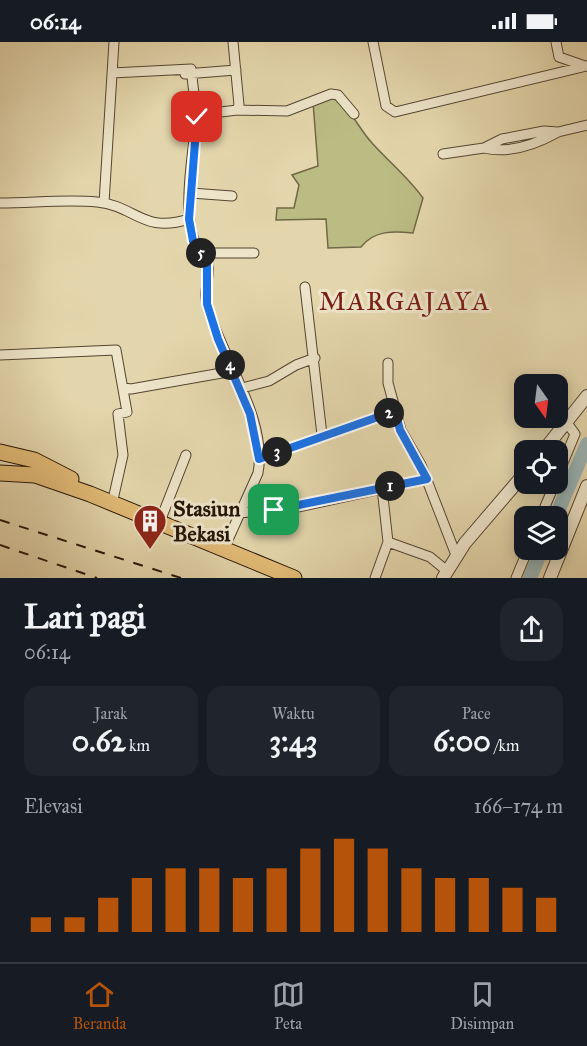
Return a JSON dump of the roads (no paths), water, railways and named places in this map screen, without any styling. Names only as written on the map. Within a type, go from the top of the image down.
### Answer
[{"type":"main road","points":[[0,451],[34,460],[70,478],[90,494]]},
{"type":"main road","points":[[0,451],[3,462],[0,471],[35,475],[90,494],[294,578]]},
{"type":"street","points":[[104,203],[114,42]]},
{"type":"street","points":[[233,42],[239,105],[237,110]]},
{"type":"street","points":[[373,42],[386,106],[395,112],[587,67]]},
{"type":"street","points":[[556,42],[559,57],[587,67]]},
{"type":"street","points":[[112,73],[190,69],[187,74],[197,118],[189,219],[194,245],[208,267],[207,304],[218,339],[242,388],[256,432],[259,459],[258,473],[223,550]]},
{"type":"street","points":[[187,74],[236,70]]},
{"type":"street","points":[[197,118],[205,114],[237,110],[287,111],[331,94],[338,95],[354,114]]},
{"type":"street","points":[[443,154],[484,148],[504,150],[524,147],[558,132],[587,125]]},
{"type":"street","points":[[191,193],[232,196]]},
{"type":"street","points":[[0,203],[104,203],[155,224],[169,224],[189,219]]},
{"type":"street","points":[[201,253],[254,253]]},
{"type":"street","points":[[305,287],[315,358],[322,435]]},
{"type":"street","points":[[0,355],[116,350],[127,412],[118,414],[123,455],[112,504]]},
{"type":"street","points":[[242,388],[269,381],[296,365],[315,358]]},
{"type":"street","points":[[388,363],[388,383],[400,430],[427,479],[456,555]]},
{"type":"street","points":[[124,388],[132,389],[233,371]]},
{"type":"street","points":[[568,422],[587,396]]},
{"type":"street","points":[[259,459],[395,411]]},
{"type":"street","points":[[568,424],[575,434],[568,451]]},
{"type":"street","points":[[553,440],[563,428]]},
{"type":"street","points":[[159,524],[186,455]]},
{"type":"street","points":[[239,513],[294,508],[427,479]]},
{"type":"street","points":[[388,542],[430,557],[445,574],[456,555],[514,485]]},
{"type":"street","points":[[550,578],[587,486]]},
{"type":"street","points":[[375,578],[388,542],[382,488]]},
{"type":"street","points":[[516,578],[523,560]]},
{"type":"waterway","points":[[560,506],[587,444]]},
{"type":"waterway","points":[[530,578],[537,560]]},
{"type":"railway","points":[[0,520],[181,578]]},
{"type":"railway","points":[[0,545],[97,578]]},
{"type":"place","name":"Stasiun Bekasi","points":[[150,550]]},
{"type":"district","name":"MARGAJAYA","points":[[405,301]]}]
